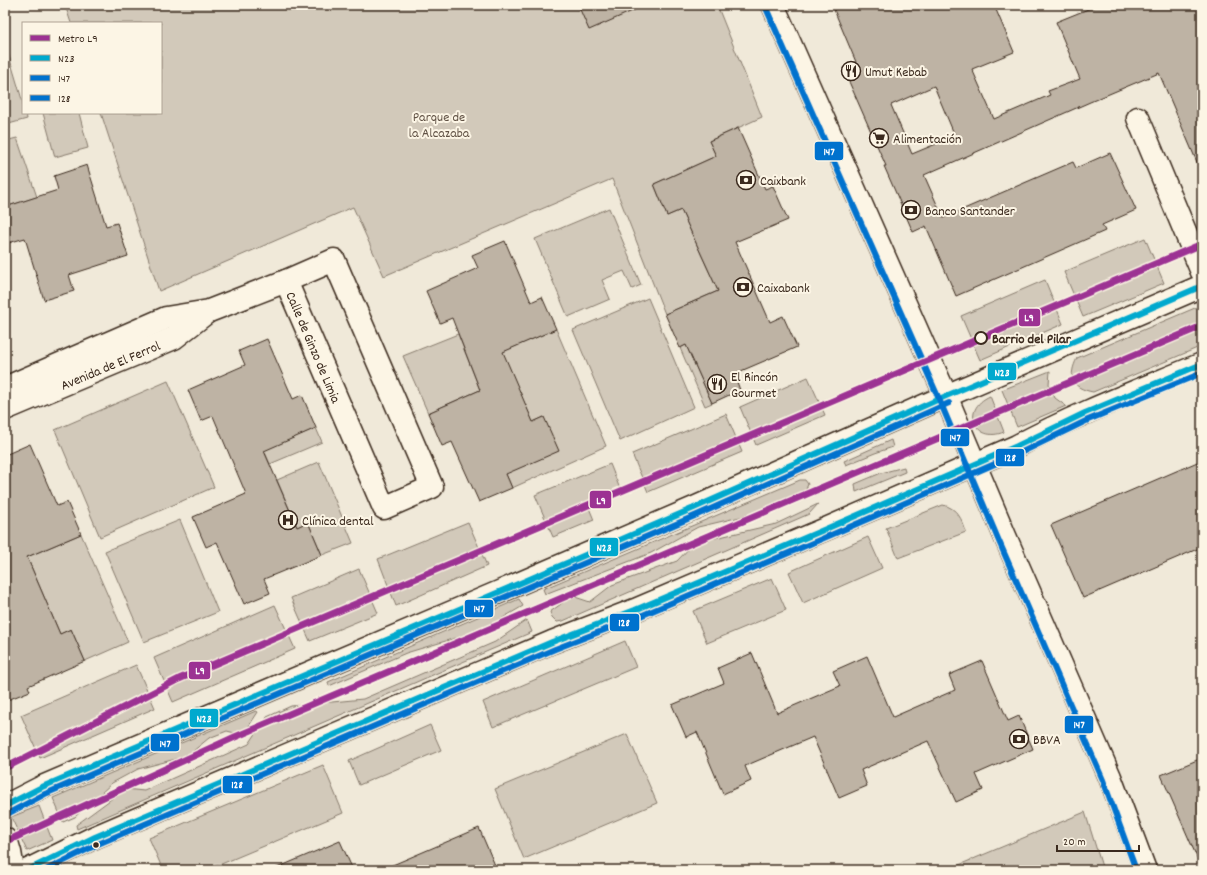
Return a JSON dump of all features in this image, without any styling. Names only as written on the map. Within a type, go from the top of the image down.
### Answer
[{"type":"main road","points":[[773,5],[946,396],[1110,777],[1145,870]]},
{"type":"main road","points":[[1138,118],[1202,272]]},
{"type":"main road","name":"Calle de Ginzo de Limia","points":[[334,260],[432,487],[384,508],[286,281],[334,260]]},
{"type":"main road","name":"Avenida de El Ferrol","points":[[5,388],[166,318],[209,311],[286,281]]},
{"type":"main road","points":[[5,806],[42,787],[694,508],[946,396],[1202,286]]},
{"type":"main road","name":"Avenida de El Ferrol","points":[[5,409],[174,338],[209,311]]},
{"type":"main road","points":[[28,870],[102,834],[552,642],[635,610],[813,534],[1016,446],[1034,436],[1115,400],[1202,364]]},
{"type":"main road","points":[[5,839],[8,844],[12,862],[12,870]]},
{"type":"green space","name":"Parque de la Alcazaba","points":[[65,5],[717,5],[762,117],[709,141],[716,156],[654,184],[667,216],[681,210],[718,291],[665,314],[612,179],[384,276],[353,207],[159,291],[101,114],[162,114],[162,22],[71,22]]},
{"type":"green space","points":[[6,46],[22,100],[22,114],[26,114],[27,119],[5,125]]},
{"type":"green space","points":[[43,114],[79,114],[88,148],[55,157]]},
{"type":"green space","points":[[17,138],[37,197],[5,207],[5,141]]},
{"type":"green space","points":[[609,208],[641,285],[632,289],[624,271],[602,280],[610,299],[568,317],[535,239]]},
{"type":"green space","points":[[1145,238],[1164,283],[1083,317],[1064,272]]},
{"type":"green space","points":[[1045,280],[1063,324],[980,360],[961,316]]},
{"type":"green space","points":[[648,298],[694,407],[620,441],[573,330]]},
{"type":"green space","points":[[1202,305],[1202,346],[1093,392],[1080,388],[1073,381],[1072,376],[1077,358]]},
{"type":"green space","points":[[556,329],[606,446],[512,488],[506,474],[544,417],[533,422],[502,352]]},
{"type":"green space","points":[[458,334],[480,390],[428,413],[403,356]]},
{"type":"green space","points":[[686,345],[712,403],[705,406],[680,348]]},
{"type":"green space","points":[[1050,371],[1049,384],[1055,398],[1066,406],[1017,427],[1002,390]]},
{"type":"green space","points":[[808,377],[825,415],[756,445],[740,407]]},
{"type":"green space","points":[[168,381],[214,487],[100,537],[55,430]]},
{"type":"green space","points":[[990,396],[1004,432],[994,434],[985,433],[979,429],[975,423],[975,409],[981,402]]},
{"type":"green space","points":[[726,414],[742,452],[648,492],[632,454]]},
{"type":"green space","points":[[316,428],[322,442],[270,464],[264,450]]},
{"type":"green space","points":[[891,440],[893,447],[846,465],[844,461]]},
{"type":"green space","points":[[319,462],[353,543],[322,555],[308,522],[297,527],[277,480]]},
{"type":"green space","points":[[610,464],[620,489],[587,503],[594,520],[553,537],[535,495]]},
{"type":"green space","points":[[904,467],[905,472],[856,492],[855,484],[881,473]]},
{"type":"green space","points":[[800,480],[805,480],[808,484],[803,497],[782,507],[698,527],[651,553],[545,594],[543,589]]},
{"type":"green space","points":[[818,504],[809,514],[563,621],[557,622],[552,617],[550,612],[572,596],[590,602],[612,585],[677,561],[694,543],[776,524]]},
{"type":"green space","points":[[943,505],[948,506],[955,511],[963,523],[966,532],[898,558],[886,528]]},
{"type":"green space","points":[[180,520],[218,612],[144,642],[105,551]]},
{"type":"green space","points":[[468,522],[487,566],[396,606],[378,559]]},
{"type":"green space","points":[[81,534],[128,642],[85,661],[71,629],[60,634],[27,557]]},
{"type":"green space","points":[[868,537],[882,568],[803,603],[789,572]]},
{"type":"green space","points":[[359,569],[378,613],[310,641],[291,598]]},
{"type":"green space","points":[[772,578],[786,610],[707,643],[693,611]]},
{"type":"green space","points":[[519,599],[523,606],[482,630],[406,653],[329,686],[328,682]]},
{"type":"green space","points":[[275,605],[295,649],[173,702],[154,658]]},
{"type":"green space","points":[[527,620],[532,632],[77,829],[76,825],[125,789],[144,791],[249,744],[267,717],[291,706],[363,699],[495,642]]},
{"type":"green space","points":[[625,641],[636,667],[493,727],[483,702]]},
{"type":"green space","points":[[136,665],[155,708],[40,758],[21,715]]},
{"type":"green space","points":[[256,711],[258,712],[243,735],[227,731],[209,738],[187,756],[138,769],[112,783],[75,817],[63,822],[53,798]]},
{"type":"green space","points":[[430,725],[441,750],[359,785],[349,761]]},
{"type":"green space","points":[[627,734],[657,803],[524,859],[495,789]]},
{"type":"green space","points":[[323,765],[343,813],[207,870],[163,870],[149,838]]},
{"type":"green space","points":[[39,806],[52,840],[27,851],[11,817]]},
{"type":"green space","points":[[1085,812],[1103,870],[947,870]]},
{"type":"building","points":[[578,5],[646,5],[589,30]]},
{"type":"building","points":[[832,5],[994,5],[1014,52],[972,69],[994,119],[1050,95],[1048,91],[1080,79],[1056,22],[1098,5],[1202,5],[1202,174],[1159,73],[924,175],[943,218],[1073,162],[1076,168],[1110,153],[1136,210],[1102,225],[1105,231],[956,296],[926,226],[913,232],[884,166],[886,166],[843,68],[856,62]],"holes":[[[934,86],[955,136],[912,154],[891,105]]]},
{"type":"building","points":[[738,128],[765,189],[773,186],[788,220],[735,242],[770,322],[783,316],[797,347],[734,374],[740,390],[712,403],[686,345],[680,348],[665,314],[718,291],[681,210],[667,216],[654,184],[716,156],[709,141]]},
{"type":"building","points":[[87,165],[106,226],[117,223],[128,256],[69,275],[74,291],[44,300],[25,238],[5,244],[5,207],[58,190],[54,176]]},
{"type":"building","points":[[505,241],[531,302],[542,297],[556,329],[503,352],[533,422],[544,417],[559,451],[506,474],[512,488],[479,502],[452,442],[442,446],[428,413],[480,390],[452,318],[440,323],[426,291],[478,268],[472,255]]},
{"type":"building","points":[[267,339],[293,399],[302,395],[316,428],[264,451],[297,527],[308,522],[322,555],[264,579],[270,593],[244,604],[217,542],[206,547],[193,517],[246,494],[213,416],[201,421],[188,390],[245,365],[239,351]]},
{"type":"building","points":[[30,444],[57,506],[67,502],[81,534],[27,557],[60,634],[71,629],[85,661],[28,686],[30,691],[5,701],[5,455]]},
{"type":"building","points":[[1202,460],[1202,547],[1083,598],[1051,525]]},
{"type":"building","points":[[752,653],[777,713],[840,686],[833,671],[867,656],[893,717],[955,690],[949,675],[982,661],[1008,721],[1019,716],[1033,749],[976,774],[983,790],[956,802],[928,741],[861,770],[867,786],[839,798],[813,737],[745,766],[751,781],[723,794],[697,732],[686,737],[672,705],[724,683],[718,668]]},
{"type":"building","points":[[1202,758],[1202,869],[1161,775]]},
{"type":"building","points":[[479,828],[497,870],[381,870]]},
{"type":"building","points":[[340,841],[353,870],[272,870]]},
{"type":"metro line","name":"L9","points":[[5,768],[179,679],[1202,244]]},
{"type":"metro line","name":"L9","points":[[5,842],[235,737],[1202,326]]},
{"type":"transit line","name":"147","points":[[766,8],[939,399],[1103,780],[1136,870]]},
{"type":"transit line","name":"N23","points":[[5,806],[42,787],[525,581],[946,396],[1202,286]]},
{"type":"transit line","name":"N23","points":[[28,870],[95,837],[552,642],[635,610],[828,528],[1017,446],[1085,413],[1202,364]]},
{"type":"transit line","name":"128","points":[[46,870],[98,844],[555,649],[638,617],[831,535],[1020,453],[1088,420],[1202,373]]},
{"type":"transit line","name":"147","points":[[9,813],[45,794],[697,515],[949,403]]},
{"type":"place","name":"Umut Kebab","points":[[851,71]]},
{"type":"place","name":"Alimentación","points":[[879,138]]},
{"type":"place","name":"Caixbank","points":[[746,180]]},
{"type":"place","name":"Banco Santander","points":[[911,210]]},
{"type":"place","name":"Caixabank","points":[[743,287]]},
{"type":"place","name":"Barrio del Pilar","points":[[981,338]]},
{"type":"place","name":"El Rincón Gourmet","points":[[717,384]]},
{"type":"place","name":"Clínica dental","points":[[288,520]]},
{"type":"place","name":"BBVA","points":[[1019,739]]}]
